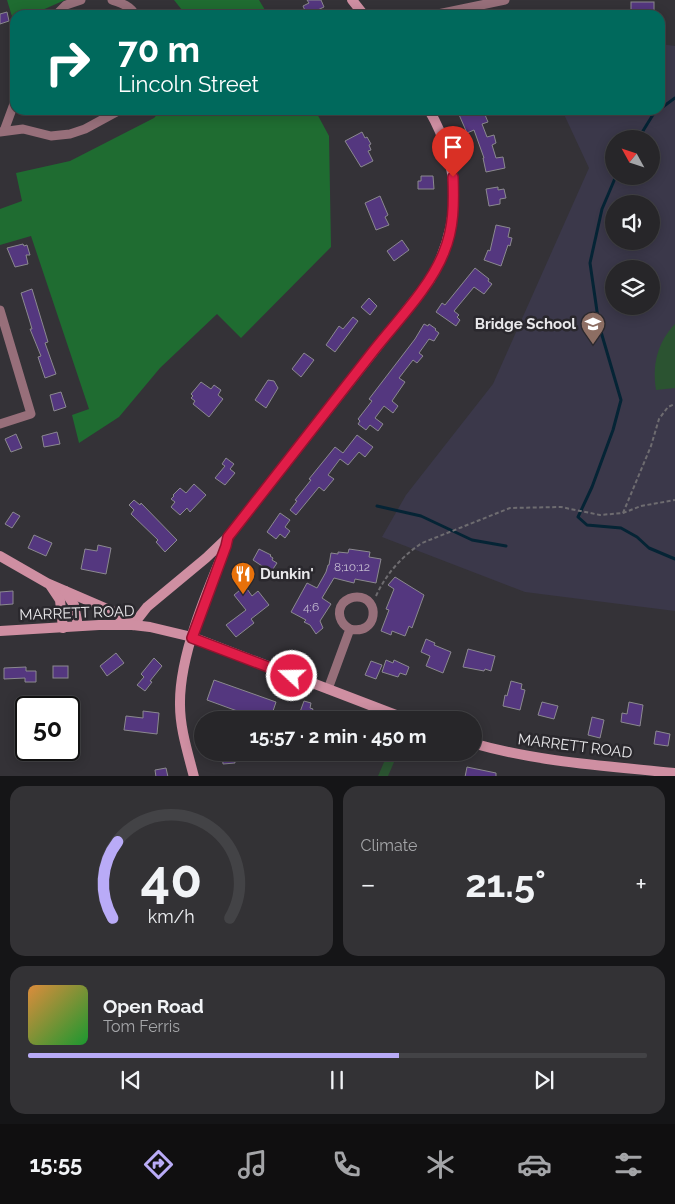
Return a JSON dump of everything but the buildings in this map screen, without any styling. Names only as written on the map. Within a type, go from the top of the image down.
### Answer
[{"type":"street","points":[[62,10],[66,6],[81,0]]},
{"type":"street","points":[[112,0],[124,4],[132,10]]},
{"type":"street","points":[[352,0],[360,10]]},
{"type":"street","points":[[457,10],[505,0]]},
{"type":"street","points":[[2,132],[10,113]]},
{"type":"street","points":[[2,132],[23,129],[51,136],[70,134],[111,115]]},
{"type":"street","points":[[0,556],[47,583],[112,611],[132,625],[147,607],[206,558],[228,537],[430,280],[438,266],[450,235],[454,201],[453,177],[447,147],[431,115]]},
{"type":"street","points":[[0,310],[31,414],[0,424]]},
{"type":"street","points":[[194,776],[181,723],[182,672],[192,638],[228,537]]},
{"type":"street","points":[[47,583],[56,592],[60,600],[63,628]]},
{"type":"street","points":[[65,591],[74,605],[78,626]]},
{"type":"street","points":[[361,597],[370,604],[373,614],[370,624],[361,630],[350,629],[345,626],[340,617],[341,606],[350,598],[361,597]]},
{"type":"street","name":"MARRETT ROAD","points":[[0,631],[78,626],[132,625],[150,627],[192,638],[385,711]]},
{"type":"street","points":[[328,689],[350,629]]},
{"type":"street","name":"MARRETT ROAD","points":[[482,746],[519,755],[675,773]]},
{"type":"path","points":[[622,513],[651,446],[659,419],[668,407],[675,404]]},
{"type":"path","points":[[370,604],[381,584],[394,567],[422,543],[510,508],[561,507],[600,515],[622,513],[641,506],[675,500]]},
{"type":"shaded area","name":"Bridge School","points":[[665,45],[675,46],[675,611],[525,592],[382,537],[406,495],[493,384],[589,168],[564,115],[665,115]]},
{"type":"green space","points":[[7,0],[65,0],[42,10],[10,10]]},
{"type":"green space","points":[[174,0],[259,0],[265,10],[182,10]]},
{"type":"green space","points":[[157,115],[318,115],[329,136],[331,247],[241,338],[217,314],[160,368],[119,417],[79,443],[72,415],[89,409],[31,236],[0,245],[0,209],[22,201],[16,173],[70,161]]},
{"type":"green space","points":[[675,324],[675,388],[656,390],[655,372],[657,355],[664,339]]},
{"type":"green space","points":[[385,761],[395,761],[388,776],[378,776]]},
{"type":"waterway","points":[[665,105],[675,98]]},
{"type":"waterway","points":[[644,130],[653,115]]},
{"type":"waterway","points":[[612,185],[602,209],[590,263],[599,325],[621,400],[613,430],[592,487],[578,517],[587,525],[621,528],[637,537],[649,548],[675,559]]},
{"type":"waterway","points":[[377,506],[421,516],[472,540],[506,546]]},
{"type":"place","name":"Bridge School","points":[[593,345]]},
{"type":"place","name":"Dunkin'","points":[[243,595]]},
{"type":"route","points":[[292,676],[192,638],[228,537],[430,280],[438,266],[450,235],[454,201],[453,177]]}]
